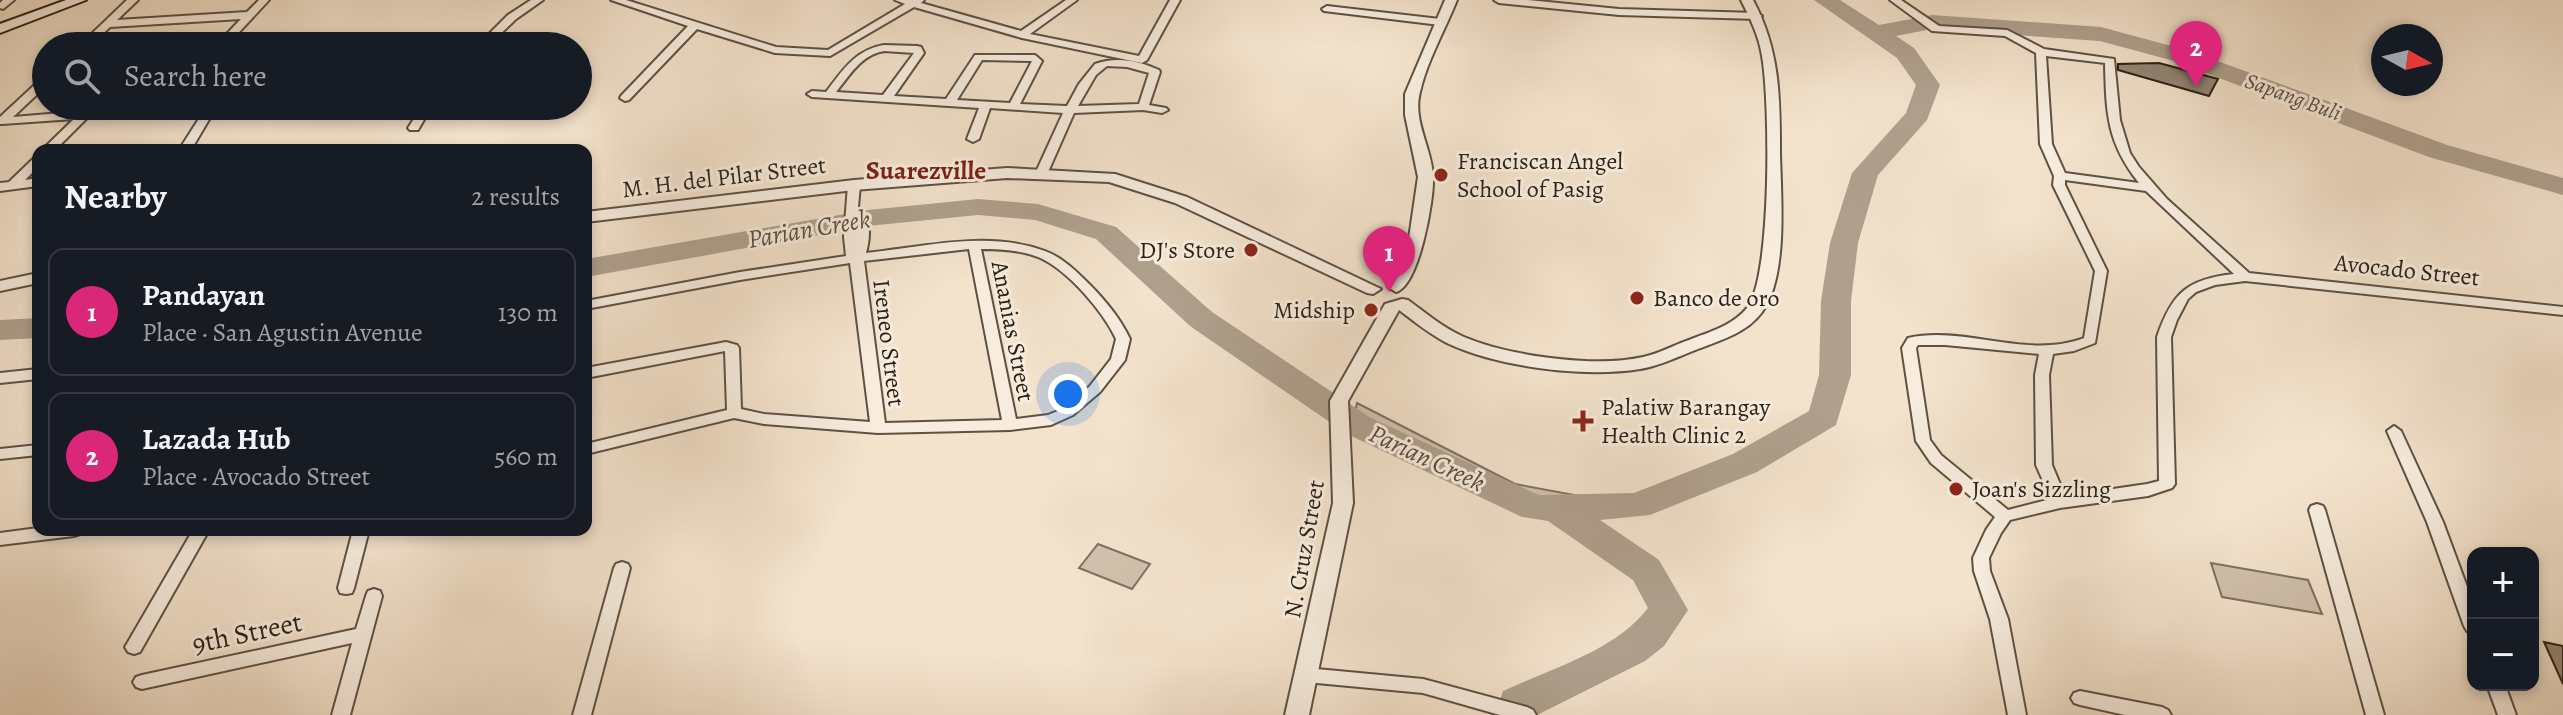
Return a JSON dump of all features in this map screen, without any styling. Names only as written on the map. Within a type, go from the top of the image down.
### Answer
[{"type":"main road","points":[[0,29],[79,0]]},
{"type":"street","points":[[99,32],[133,0]]},
{"type":"street","points":[[234,32],[264,0]]},
{"type":"street","points":[[496,32],[538,0]]},
{"type":"street","points":[[616,0],[775,50],[830,53],[916,2]]},
{"type":"street","points":[[900,0],[916,2],[1022,35],[1142,60],[1175,0]]},
{"type":"street","points":[[1022,35],[1072,0]]},
{"type":"street","name":"N. Cruz Street","points":[[1297,715],[1343,503],[1339,401],[1397,300],[1416,245],[1426,177],[1412,115],[1412,94],[1451,0]]},
{"type":"street","points":[[1499,0],[1619,12],[1757,16]]},
{"type":"street","points":[[1397,300],[1458,341],[1497,353],[1576,364],[1643,363],[1714,337],[1744,321],[1760,301],[1773,213],[1771,63],[1767,37],[1747,0]]},
{"type":"street","points":[[1895,0],[1926,23],[2017,36],[2041,52],[2110,61],[2115,120],[2124,152],[2153,188],[2245,277]]},
{"type":"street","points":[[1327,9],[1440,22]]},
{"type":"street","points":[[107,24],[251,15]]},
{"type":"street","points":[[625,98],[695,25]]},
{"type":"street","points":[[830,93],[864,52],[882,46],[917,49],[919,53],[888,96]]},
{"type":"street","points":[[2017,715],[1997,608],[1982,571],[1985,544],[2005,516],[1936,459],[1923,441],[1909,348],[1913,341],[1931,340],[2047,348],[2072,347],[2090,340],[2101,271],[2059,185],[2060,176],[2046,144],[2041,52]]},
{"type":"street","points":[[951,100],[982,55],[1035,58],[1037,61],[1014,105]]},
{"type":"street","points":[[1042,172],[1071,110],[1096,67],[1106,63],[1145,67],[1155,72],[1143,107]]},
{"type":"street","points":[[812,94],[888,96],[1071,110],[1143,107],[1162,110]]},
{"type":"street","points":[[1,122],[32,95]]},
{"type":"street","points":[[973,139],[986,103]]},
{"type":"street","points":[[1,122],[32,119]]},
{"type":"street","points":[[54,144],[79,120]]},
{"type":"street","points":[[189,144],[203,120]]},
{"type":"street","points":[[414,128],[419,120]]},
{"type":"street","points":[[6,186],[32,165]]},
{"type":"street","name":"M. H. del Pilar Street","points":[[592,216],[854,185],[1042,172],[1110,177],[1139,184],[1397,300]]},
{"type":"street","points":[[2060,176],[2153,188]]},
{"type":"street","points":[[6,186],[32,183]]},
{"type":"street","name":"Ireneo Street","points":[[854,185],[855,218],[864,236],[857,260],[878,428]]},
{"type":"street","points":[[592,304],[764,270],[974,245],[1028,250],[1052,258],[1113,320],[1123,339],[1118,360],[1075,407],[1051,420],[1010,425],[878,428],[764,419],[734,413],[592,448]]},
{"type":"street","name":"Ananias Street","points":[[974,245],[1010,425]]},
{"type":"street","name":"Avocado Street","points":[[2005,516],[2060,502],[2148,490],[2167,484],[2163,350],[2167,324],[2182,300],[2202,280],[2245,277],[2563,311]]},
{"type":"street","points":[[0,286],[32,279]]},
{"type":"street","points":[[592,372],[726,346],[732,348],[734,413]]},
{"type":"street","points":[[2047,348],[2042,375],[2044,465],[2060,502]]},
{"type":"street","points":[[0,378],[32,375]]},
{"type":"street","points":[[2394,431],[2435,522],[2470,619]]},
{"type":"street","points":[[0,454],[32,451]]},
{"type":"street","points":[[2317,510],[2375,715]]},
{"type":"street","points":[[0,539],[32,535]]},
{"type":"street","points":[[134,647],[198,536]]},
{"type":"street","points":[[346,588],[359,536]]},
{"type":"street","points":[[582,715],[622,568]]},
{"type":"street","points":[[341,715],[374,596]]},
{"type":"street","name":"9th Street","points":[[142,682],[363,634]]},
{"type":"street","points":[[1306,675],[1423,686],[1527,715]]},
{"type":"street","points":[[2498,691],[2507,715]]},
{"type":"street","points":[[2080,698],[2162,715]]},
{"type":"shaded area","points":[[1357,403],[1515,484],[1580,496],[1581,503],[1519,494],[1463,472],[1355,412]]},
{"type":"shaded area","points":[[1098,544],[1150,564],[1132,589],[1079,568]]},
{"type":"shaded area","points":[[2211,563],[2308,580],[2322,614],[2222,597]]},
{"type":"building","points":[[2159,63],[2218,79],[2209,96],[2118,70],[2118,64]]},
{"type":"building","points":[[2544,642],[2563,646],[2563,684]]},
{"type":"waterway","name":"Parian Creek","points":[[592,267],[868,218],[978,207],[1038,212],[1106,233],[1201,319],[1359,426],[1535,508],[1637,506],[1745,463],[1824,417],[1835,375],[1836,301],[1844,243],[1865,173],[1918,115],[1928,85],[1906,53],[1825,0]]},
{"type":"waterway","name":"Sapang Buli","points":[[1876,33],[1932,22],[2101,34],[2182,56],[2438,151],[2563,187]]},
{"type":"waterway","name":"Parian Creek","points":[[0,330],[32,328]]},
{"type":"waterway","points":[[1516,715],[1518,703],[1631,650],[1650,635],[1669,610],[1646,570],[1556,508]]},
{"type":"place","name":"Lazada Hub","points":[[2196,87]]},
{"type":"place","name":"Franciscan Angel School of Pasig","points":[[1441,175]]},
{"type":"place","name":"DJ's Store","points":[[1251,250]]},
{"type":"place","name":"Pandayan","points":[[1389,292]]},
{"type":"place","name":"Banco de oro","points":[[1637,298]]},
{"type":"place","name":"Midship","points":[[1371,310]]},
{"type":"place","name":"Palatiw Barangay Health Clinic 2","points":[[1583,421]]},
{"type":"place","name":"Joan's Sizzling","points":[[1956,489]]},
{"type":"district","name":"Suarezville","points":[[926,170]]}]
